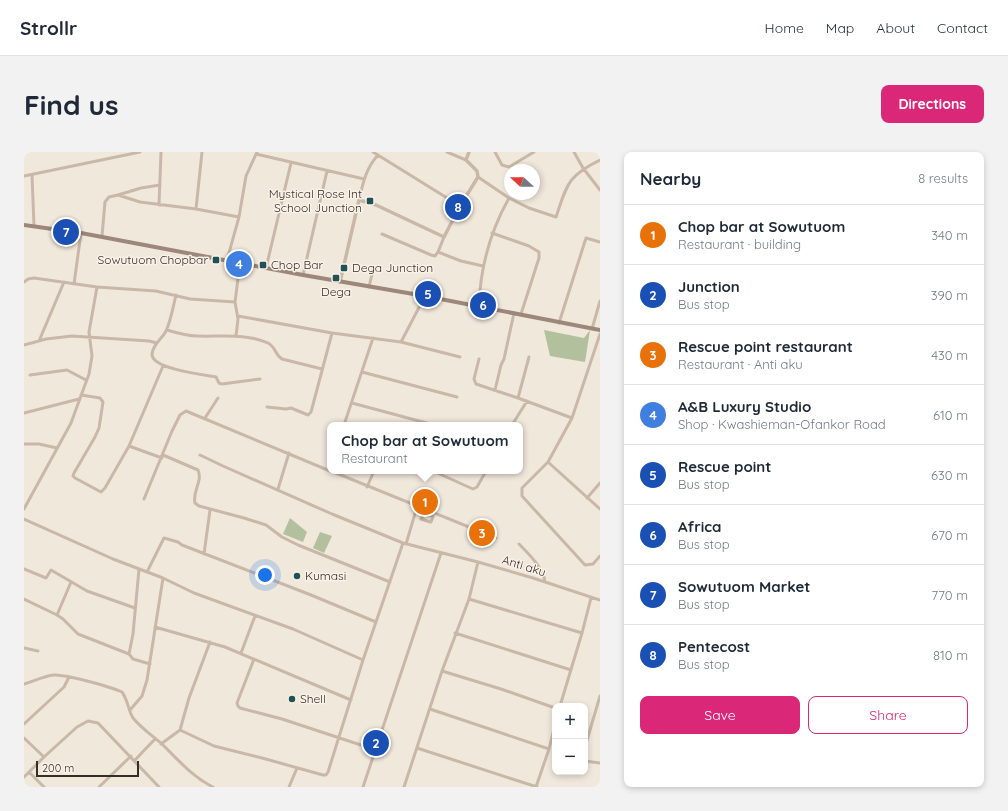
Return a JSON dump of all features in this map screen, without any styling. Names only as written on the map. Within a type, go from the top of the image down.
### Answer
[{"type":"main road","points":[[24,226],[34,226],[102,236],[600,330]]},
{"type":"street","points":[[24,176],[140,152]]},
{"type":"street","points":[[160,205],[161,152]]},
{"type":"street","points":[[196,210],[202,152]]},
{"type":"street","points":[[373,152],[460,206]]},
{"type":"street","points":[[382,234],[435,256],[460,206],[478,177],[477,171],[466,160],[447,152]]},
{"type":"street","points":[[466,160],[469,152]]},
{"type":"street","points":[[495,152],[502,165],[509,167],[534,152]]},
{"type":"street","points":[[574,152],[583,168],[600,190]]},
{"type":"street","points":[[227,260],[239,217],[246,176],[256,153],[291,163],[364,179]]},
{"type":"street","points":[[340,282],[364,179],[370,165],[378,156]]},
{"type":"street","points":[[512,200],[529,208],[556,217],[568,184],[583,168],[600,160]]},
{"type":"street","points":[[266,268],[291,163]]},
{"type":"street","points":[[303,275],[327,170]]},
{"type":"street","points":[[32,175],[34,226]]},
{"type":"street","points":[[478,177],[504,195]]},
{"type":"street","points":[[102,236],[105,204],[109,197],[118,196],[141,188],[160,184]]},
{"type":"street","points":[[118,196],[140,202],[239,217]]},
{"type":"street","points":[[359,200],[376,205],[444,237]]},
{"type":"street","points":[[479,307],[483,266],[492,233],[507,200]]},
{"type":"street","points":[[74,284],[81,233]]},
{"type":"street","points":[[492,233],[529,246],[539,252],[539,258],[521,314]]},
{"type":"street","points":[[559,322],[586,238],[600,242]]},
{"type":"street","points":[[438,252],[483,266]]},
{"type":"street","points":[[236,336],[238,316],[235,302],[240,263]]},
{"type":"street","points":[[369,286],[373,270]]},
{"type":"street","points":[[24,282],[28,279],[34,278],[97,287],[156,291],[190,299],[235,302]]},
{"type":"street","points":[[39,341],[64,282]]},
{"type":"street","points":[[24,509],[71,423],[80,399],[92,362],[90,326],[97,287]]},
{"type":"street","points":[[176,296],[167,330],[164,336],[157,343],[153,351],[152,358],[163,366],[205,376],[216,377],[219,383],[222,384],[260,379]]},
{"type":"street","points":[[401,342],[425,296]]},
{"type":"street","points":[[592,329],[600,301]]},
{"type":"street","points":[[495,390],[501,365],[504,359],[514,313]]},
{"type":"street","points":[[238,316],[332,333],[401,342],[460,358]]},
{"type":"street","points":[[167,330],[183,335],[236,336],[267,343],[274,348],[277,356],[282,359],[322,369]]},
{"type":"street","points":[[267,407],[286,409],[291,408],[308,415],[312,412],[332,333]]},
{"type":"street","points":[[600,334],[572,418],[548,462],[522,488],[522,496],[585,565],[593,564],[600,556]]},
{"type":"street","points":[[24,345],[72,336],[149,341],[157,343]]},
{"type":"street","points":[[345,422],[373,338]]},
{"type":"street","points":[[518,398],[529,357]]},
{"type":"street","points":[[479,359],[474,379],[476,384],[572,418]]},
{"type":"street","points":[[81,395],[100,398],[103,402],[99,428],[73,477],[98,491],[103,490],[129,446],[163,366]]},
{"type":"street","points":[[30,375],[67,370],[86,380]]},
{"type":"street","points":[[362,372],[457,397]]},
{"type":"street","points":[[205,418],[218,398]]},
{"type":"street","points":[[24,413],[80,399]]},
{"type":"street","points":[[514,422],[527,401]]},
{"type":"street","points":[[352,403],[423,422]]},
{"type":"street","points":[[144,499],[172,431],[182,413],[186,411],[327,470]]},
{"type":"street","points":[[24,444],[39,444],[57,448]]},
{"type":"street","points":[[129,446],[198,470],[200,478],[194,498],[195,503],[198,506],[266,525],[298,545],[390,582]]},
{"type":"street","points":[[278,490],[289,453]]},
{"type":"street","name":"Anti aku","points":[[200,455],[404,544],[478,562],[600,600]]},
{"type":"street","points":[[548,462],[600,509]]},
{"type":"street","points":[[337,474],[496,538]]},
{"type":"street","points":[[367,486],[373,474]]},
{"type":"street","points":[[440,474],[473,489],[477,487],[484,474]]},
{"type":"street","points":[[587,498],[600,483]]},
{"type":"street","points":[[180,730],[214,746],[326,775],[339,739],[363,660],[417,507]]},
{"type":"street","points":[[204,554],[210,510]]},
{"type":"street","points":[[24,519],[113,559],[163,578],[194,593],[293,629],[363,660]]},
{"type":"street","points":[[147,572],[164,538],[178,542],[204,554],[311,595],[376,622]]},
{"type":"street","points":[[519,544],[542,573],[545,582]]},
{"type":"street","points":[[363,787],[441,553]]},
{"type":"street","points":[[404,787],[455,633],[468,599],[478,562]]},
{"type":"street","points":[[129,654],[133,634],[139,569]]},
{"type":"street","points":[[24,570],[46,578],[51,570],[87,591],[135,608]]},
{"type":"street","points":[[130,710],[142,696],[144,691],[150,664],[163,578]]},
{"type":"street","points":[[57,615],[71,582]]},
{"type":"street","points":[[561,703],[591,598]]},
{"type":"street","points":[[24,599],[57,615],[78,634],[129,654],[132,659],[150,664]]},
{"type":"street","points":[[468,599],[582,633]]},
{"type":"street","points":[[241,653],[254,616]]},
{"type":"street","points":[[155,627],[210,642],[241,653],[351,700]]},
{"type":"street","points":[[455,633],[571,670]]},
{"type":"street","points":[[161,744],[180,730],[191,692],[210,642]]},
{"type":"street","points":[[24,648],[38,652]]},
{"type":"street","points":[[254,659],[237,702],[240,708],[376,750]]},
{"type":"street","points":[[442,672],[501,689],[552,707]]},
{"type":"street","points":[[24,684],[54,675],[69,677],[122,692],[133,717],[141,728],[161,744],[188,770],[213,787]]},
{"type":"street","points":[[24,724],[64,687],[69,677]]},
{"type":"street","points":[[587,739],[600,696]]},
{"type":"street","points":[[430,709],[549,749]]},
{"type":"street","points":[[24,777],[77,727],[83,723],[92,721],[98,722],[135,760],[157,786]]},
{"type":"street","points":[[417,748],[537,787],[552,737]]},
{"type":"street","points":[[24,738],[44,757]]},
{"type":"street","points":[[135,760],[155,739]]},
{"type":"street","points":[[99,787],[131,756]]},
{"type":"street","points":[[588,761],[600,763]]},
{"type":"street","points":[[289,787],[298,768]]},
{"type":"street","points":[[29,772],[44,787]]},
{"type":"green space","points":[[544,330],[584,338],[590,330],[585,362],[550,356]]},
{"type":"green space","points":[[290,518],[307,532],[303,542],[283,534]]},
{"type":"green space","points":[[320,532],[332,536],[324,553],[313,548]]},
{"type":"place","name":"Mystical Rose Int School Junction","points":[[370,201]]},
{"type":"place","name":"Pentecost","points":[[458,207]]},
{"type":"place","name":"Sowutuom Market","points":[[66,232]]},
{"type":"place","name":"Sowutuom Chopbar","points":[[216,260]]},
{"type":"place","name":"A&B Luxury Studio","points":[[239,264]]},
{"type":"place","name":"Chop Bar","points":[[263,265]]},
{"type":"place","name":"Dega Junction","points":[[344,268]]},
{"type":"place","name":"Dega","points":[[336,278]]},
{"type":"place","name":"Rescue point","points":[[428,294]]},
{"type":"place","name":"Africa","points":[[483,305]]},
{"type":"place","name":"Chop bar at Sowutuom","points":[[425,502]]},
{"type":"place","name":"Rescue point restaurant","points":[[482,533]]},
{"type":"place","name":"Kumasi","points":[[297,576]]},
{"type":"place","name":"Shell","points":[[292,699]]},
{"type":"place","name":"Junction","points":[[376,743]]}]
